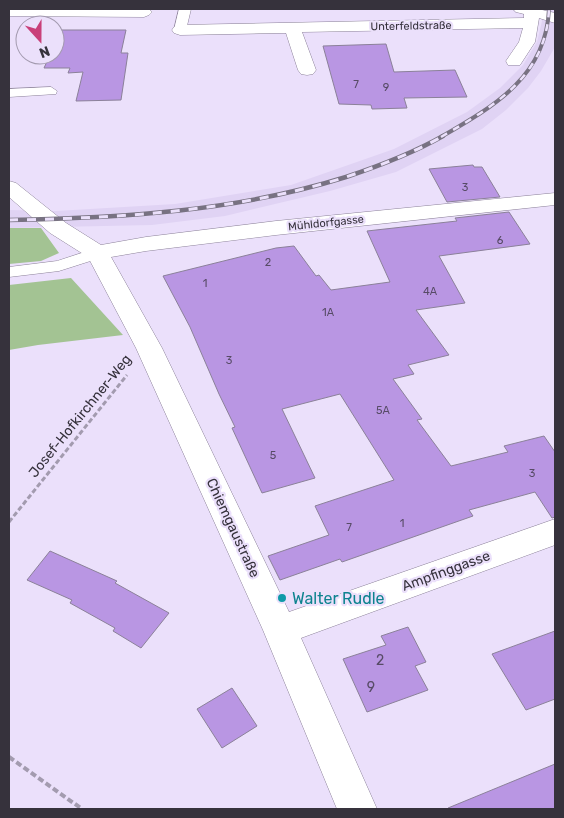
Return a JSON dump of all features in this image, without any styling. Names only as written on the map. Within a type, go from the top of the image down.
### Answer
[{"type":"street","points":[[9,10],[144,12]]},
{"type":"street","name":"Unterfeldstraße","points":[[180,30],[292,28],[528,14],[555,18]]},
{"type":"street","points":[[514,61],[526,47],[531,36],[528,14]]},
{"type":"street","points":[[292,28],[306,70]]},
{"type":"street","points":[[9,187],[58,228],[97,253]]},
{"type":"street","name":"Mühldorfgasse","points":[[97,253],[146,244],[276,228],[555,199]]},
{"type":"street","name":"Chiemgaustraße","points":[[97,253],[150,348],[280,630],[357,809]]},
{"type":"street","name":"Ampfinggasse","points":[[280,630],[555,532]]},
{"type":"lane","points":[[180,30],[184,9]]},
{"type":"lane","points":[[9,93],[51,91]]},
{"type":"lane","points":[[9,272],[59,266],[97,253]]},
{"type":"path","name":"Josef-Hofkirchner-Weg","points":[[9,522],[150,348]]},
{"type":"path","points":[[9,757],[82,809]]},
{"type":"shaded area","points":[[540,9],[555,9],[555,47],[541,71],[528,88],[506,110],[482,129],[396,172],[330,191],[225,216],[152,225],[9,228],[9,210],[56,211],[175,204],[291,185],[394,149],[467,112],[500,88],[523,65],[537,42],[542,21]]},
{"type":"green space","points":[[9,228],[41,228],[59,253],[41,261],[9,264]]},
{"type":"green space","points":[[71,278],[123,335],[9,350],[9,285]]},
{"type":"building","points":[[65,30],[126,30],[121,53],[128,53],[121,100],[76,101],[83,72],[68,73],[70,68],[44,68],[45,65],[65,65]]},
{"type":"building","points":[[386,44],[394,72],[455,70],[467,97],[404,98],[407,108],[372,109],[371,105],[339,104],[323,46]]},
{"type":"building","points":[[473,165],[474,167],[482,167],[500,197],[447,202],[429,169]]},
{"type":"building","points":[[509,212],[530,244],[439,256],[465,303],[416,310],[449,355],[408,365],[414,374],[393,379],[422,419],[417,420],[451,466],[508,452],[504,446],[544,436],[555,452],[555,517],[552,518],[535,492],[469,510],[473,516],[342,562],[340,559],[280,580],[268,556],[329,535],[315,506],[394,480],[340,394],[282,409],[315,478],[262,493],[232,428],[235,427],[190,327],[163,276],[276,248],[294,246],[316,276],[319,275],[331,290],[390,282],[367,231],[457,221],[455,218]]},
{"type":"building","points":[[50,551],[117,581],[115,583],[169,613],[141,648],[113,631],[115,628],[70,603],[72,600],[27,580]]},
{"type":"building","points":[[408,627],[426,662],[415,666],[428,690],[367,712],[343,659],[386,645],[381,636]]},
{"type":"building","points":[[555,631],[555,699],[526,710],[492,654]]},
{"type":"building","points":[[232,688],[257,726],[222,748],[197,709]]},
{"type":"building","points":[[555,764],[555,809],[448,809],[448,808]]},
{"type":"railway","points":[[441,137],[498,101],[514,87],[538,53],[546,33],[549,9]]},
{"type":"railway","points":[[9,220],[137,214],[222,205],[263,198],[305,189],[358,173],[408,154],[443,136]]},
{"type":"place","name":"Walter Rudle","points":[[282,598]]}]
